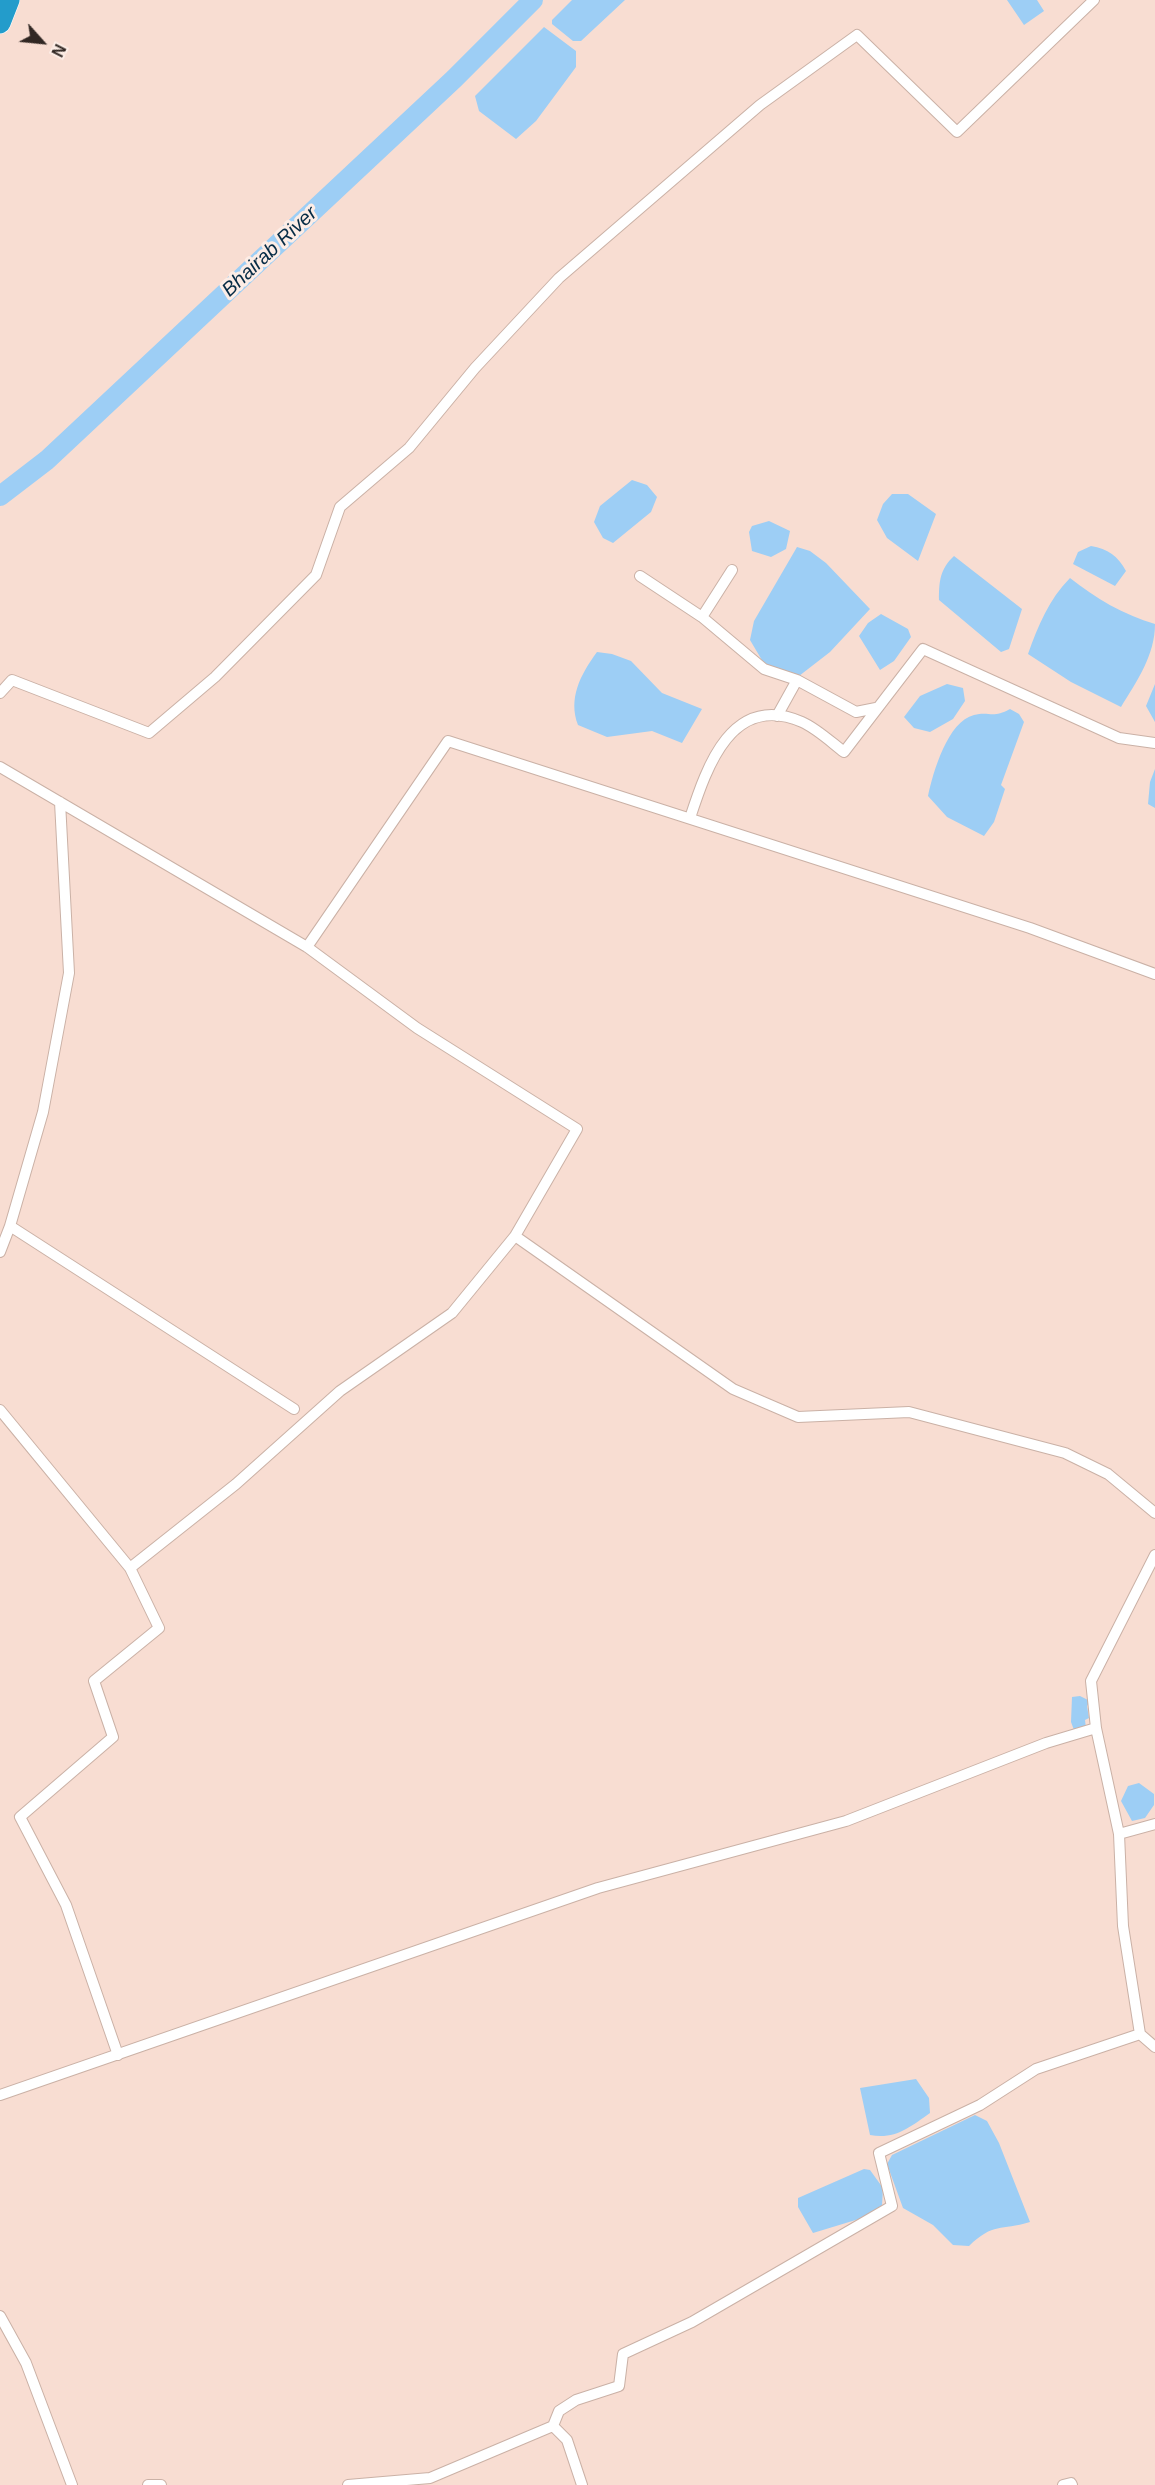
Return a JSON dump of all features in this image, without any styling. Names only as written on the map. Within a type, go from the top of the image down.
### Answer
[{"type":"highway","points":[[0,23],[9,0]]},
{"type":"street","points":[[0,693],[12,680],[149,733],[215,677],[316,574],[340,507],[409,448],[475,368],[559,278],[760,105],[857,35],[957,132],[1094,0]]},
{"type":"street","points":[[702,617],[732,570]]},
{"type":"street","points":[[640,576],[702,617],[764,669],[797,680],[856,712],[876,708]]},
{"type":"street","points":[[690,818],[718,748],[745,721],[768,713],[802,722],[844,752],[923,649],[1119,738],[1155,743]]},
{"type":"street","points":[[777,716],[797,680]]},
{"type":"street","points":[[307,946],[448,741],[1030,928],[1155,974]]},
{"type":"street","points":[[0,767],[307,946],[417,1029],[577,1129],[515,1236],[452,1313],[340,1391],[236,1484],[130,1568]]},
{"type":"street","points":[[0,1252],[10,1226],[43,1112],[69,973],[60,802]]},
{"type":"street","points":[[10,1226],[294,1409]]},
{"type":"street","points":[[515,1236],[733,1389],[798,1417],[909,1412],[1065,1453],[1108,1474],[1155,1513]]},
{"type":"street","points":[[0,1410],[130,1568],[159,1628],[94,1681],[114,1737],[20,1817],[66,1905],[118,2055]]},
{"type":"street","points":[[1155,1555],[1091,1681],[1096,1728],[1119,1834],[1123,1926],[1140,2034],[1155,2047]]},
{"type":"street","points":[[0,2095],[598,1888],[846,1821],[1046,1743],[1096,1728]]},
{"type":"street","points":[[1119,1834],[1155,1824]]},
{"type":"street","points":[[348,2485],[430,2478],[554,2426],[559,2411],[576,2400],[619,2386],[622,2354],[692,2322],[892,2206],[879,2153],[980,2105],[1036,2068],[1140,2034]]},
{"type":"street","points":[[0,2316],[26,2363],[72,2485]]},
{"type":"street","points":[[554,2426],[567,2440],[582,2485]]},
{"type":"street","points":[[1063,2485],[1071,2483],[1072,2485]]},
{"type":"street","points":[[148,2485],[161,2485]]},
{"type":"water","points":[[572,0],[625,0],[581,41],[573,41],[552,24],[552,20]]},
{"type":"water","points":[[1007,0],[1037,0],[1044,11],[1024,25]]},
{"type":"water","points":[[544,27],[576,51],[576,67],[536,121],[516,139],[479,111],[475,96]]},
{"type":"water","points":[[632,480],[647,485],[657,497],[651,512],[613,543],[603,538],[594,522],[600,506]]},
{"type":"water","points":[[892,494],[908,494],[936,514],[918,561],[887,538],[877,520],[883,504]]},
{"type":"water","points":[[769,521],[790,531],[786,549],[771,557],[752,551],[749,532],[752,526]]},
{"type":"water","points":[[1091,546],[1112,554],[1126,571],[1115,586],[1073,564],[1078,552]]},
{"type":"water","points":[[797,547],[810,551],[826,563],[870,609],[830,652],[799,676],[766,667],[750,640],[754,621]]},
{"type":"water","points":[[954,556],[1022,609],[1009,649],[1001,652],[939,600],[941,576]]},
{"type":"water","points":[[1070,578],[1110,605],[1155,624],[1148,657],[1121,707],[1071,682],[1028,654],[1045,613]]},
{"type":"water","points":[[881,614],[908,629],[911,637],[894,661],[880,670],[859,636],[868,623]]},
{"type":"water","points":[[597,652],[612,654],[631,661],[662,693],[702,709],[682,743],[652,731],[607,737],[578,725],[574,706],[577,687],[585,669]]},
{"type":"water","points":[[947,684],[963,688],[965,701],[953,719],[930,732],[914,728],[904,717],[920,696]]},
{"type":"water","points":[[1155,684],[1155,722],[1146,706]]},
{"type":"water","points":[[1010,709],[1019,714],[1024,722],[1001,785],[1005,789],[994,822],[984,836],[947,817],[928,796],[943,749],[957,727],[965,719],[974,715],[999,714]]},
{"type":"water","points":[[1155,769],[1155,808],[1148,804],[1150,782]]},
{"type":"water","points":[[1080,1696],[1090,1701],[1087,1706],[1089,1718],[1085,1720],[1086,1728],[1074,1730],[1071,1722],[1072,1697]]},
{"type":"water","points":[[1139,1783],[1154,1794],[1154,1805],[1145,1818],[1132,1821],[1121,1801],[1128,1786]]},
{"type":"water","points":[[916,2079],[929,2098],[930,2113],[895,2134],[870,2135],[860,2088]]},
{"type":"water","points":[[975,2115],[987,2121],[999,2143],[1030,2222],[991,2230],[969,2246],[953,2245],[933,2225],[903,2208],[887,2164],[892,2155]]},
{"type":"water","points":[[864,2169],[870,2170],[883,2188],[882,2206],[859,2219],[813,2233],[798,2207],[798,2198]]},
{"type":"waterway","name":"Bhairab River","points":[[0,496],[47,460],[454,79],[533,0]]}]
